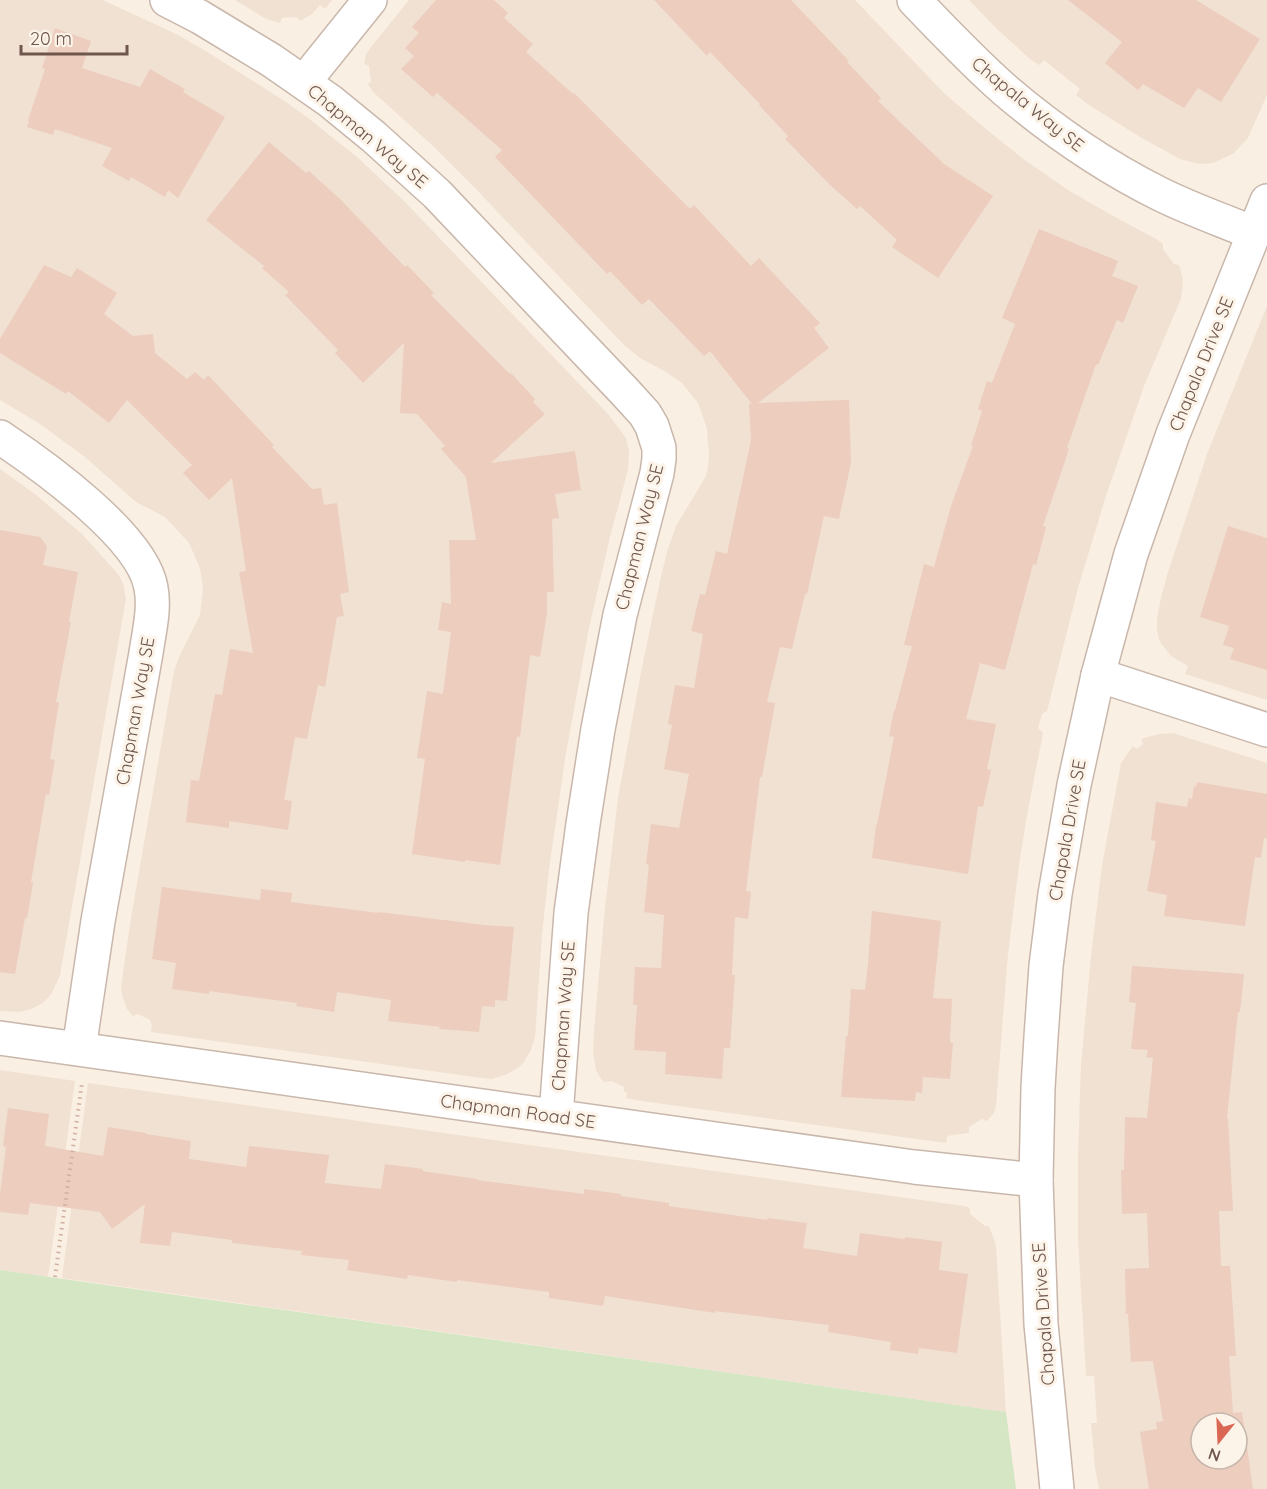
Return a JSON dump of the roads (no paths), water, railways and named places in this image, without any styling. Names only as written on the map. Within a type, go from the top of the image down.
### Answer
[{"type":"street","name":"Chapman Way SE","points":[[167,0],[240,40],[304,82],[375,137],[437,194],[645,414],[652,426],[659,448],[657,472],[620,615],[583,824],[571,913],[556,1116]]},
{"type":"street","points":[[304,82],[370,0]]},
{"type":"street","name":"Chapala Way SE","points":[[914,0],[1005,90],[1066,138],[1113,169],[1162,195],[1253,233]]},
{"type":"street","name":"Chapala Drive SE","points":[[1057,1489],[1041,1324],[1036,1180],[1038,1088],[1046,966],[1055,894],[1074,785],[1098,675],[1131,554],[1173,434],[1267,201]]},
{"type":"street","name":"Chapman Way SE","points":[[0,437],[21,450],[62,482],[112,527],[141,561],[151,588],[152,608],[146,653],[98,921],[81,1064]]},
{"type":"street","points":[[1098,675],[1267,730]]},
{"type":"street","name":"Chapman Road SE","points":[[0,1038],[81,1064],[556,1116],[914,1167],[1036,1180]]}]
